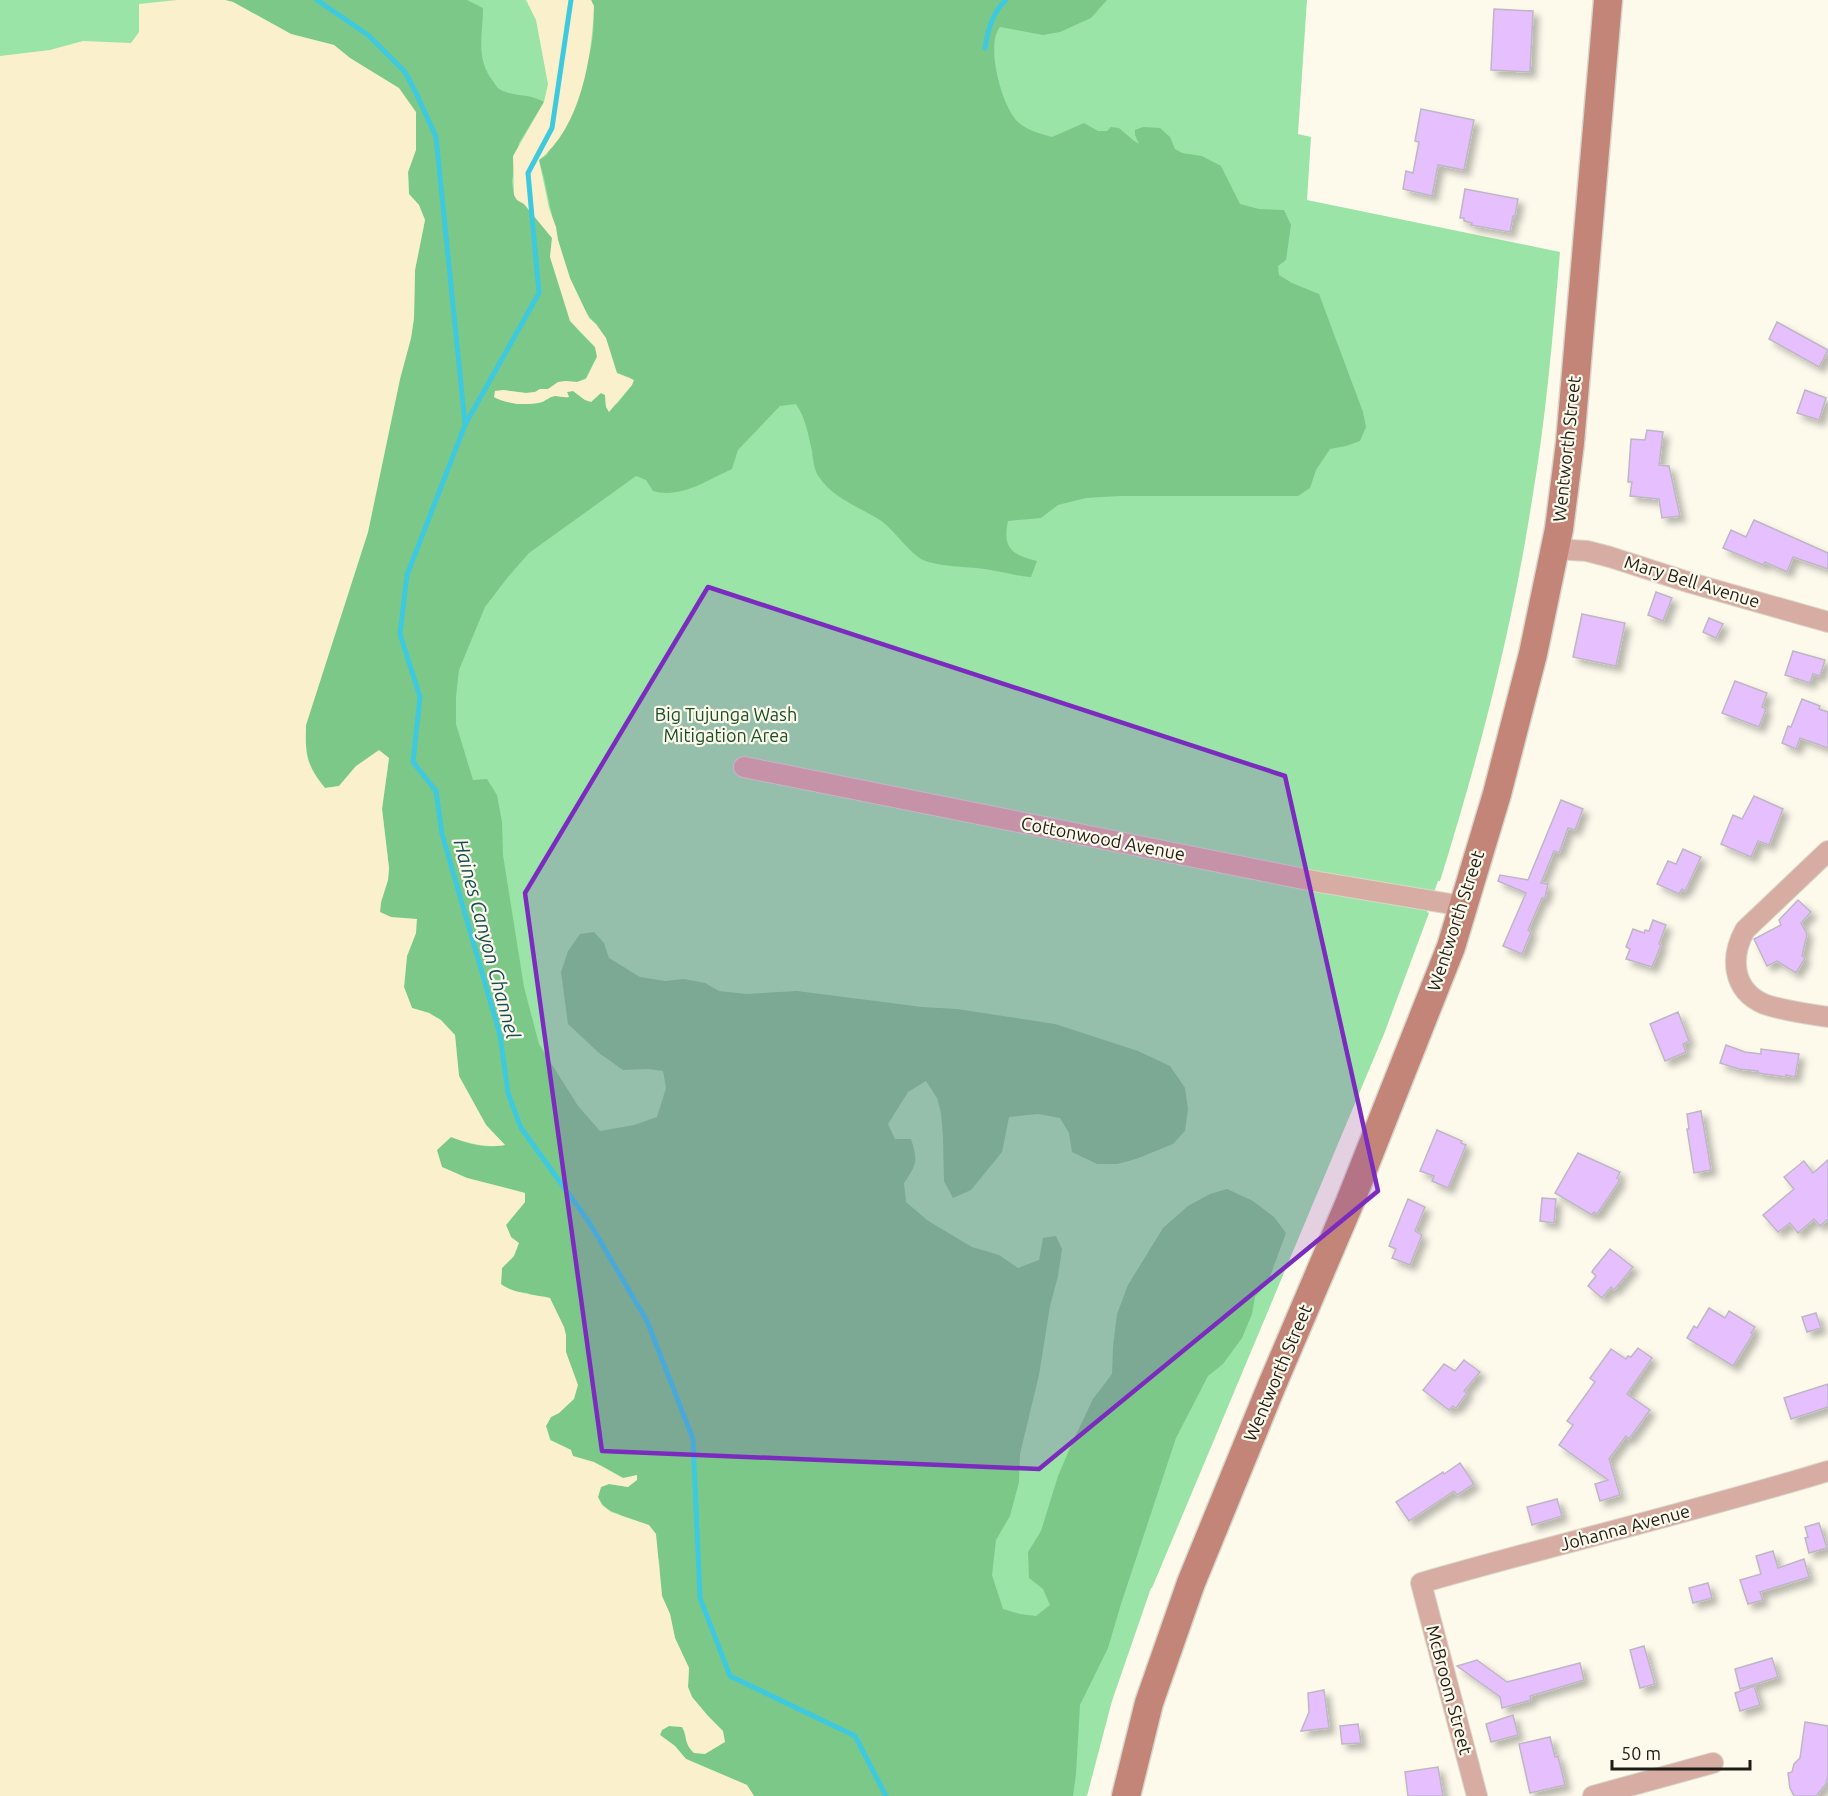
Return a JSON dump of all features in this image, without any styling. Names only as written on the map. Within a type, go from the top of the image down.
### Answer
[{"type":"main road","name":"Wentworth Street","points":[[1126,1796],[1149,1703],[1191,1583],[1350,1202],[1451,947],[1503,773],[1533,654],[1555,549],[1570,443],[1608,0]]},
{"type":"street","name":"Mary Bell Avenue","points":[[1555,549],[1587,551],[1610,557],[1691,583],[1828,621]]},
{"type":"street","name":"Cottonwood Avenue","points":[[744,767],[1318,882],[1463,906]]},
{"type":"street","points":[[1828,851],[1745,930],[1738,942],[1735,957],[1736,972],[1742,985],[1764,1004],[1828,1017]]},
{"type":"street","name":"Johanna Avenue","points":[[1421,1583],[1754,1494],[1828,1471]]},
{"type":"street","name":"McBroom Street","points":[[1421,1583],[1477,1796]]},
{"type":"street","points":[[1593,1796],[1713,1762]]},
{"type":"highlighted area","points":[[708,587],[1285,776],[1378,1191],[1039,1469],[602,1451],[525,893]]},
{"type":"green space","name":"Big Tujunga Wash Mitigation Area","points":[[0,0],[1307,0],[1298,134],[1311,137],[1307,200],[1560,252],[1552,345],[1537,469],[1515,597],[1468,787],[1440,881],[1438,881],[1427,912],[1429,913],[1384,1034],[1151,1588],[1112,1701],[1087,1796],[0,1796]]},
{"type":"green space","points":[[225,0],[467,0],[483,8],[481,46],[487,73],[501,90],[533,97],[544,102],[519,143],[512,181],[514,195],[552,238],[550,257],[577,329],[595,347],[597,356],[586,378],[577,382],[565,381],[548,389],[526,393],[503,390],[494,397],[511,403],[536,403],[555,396],[569,397],[567,392],[573,391],[585,400],[601,393],[605,395],[606,407],[617,404],[632,385],[631,378],[617,373],[596,324],[577,296],[562,256],[539,160],[547,155],[589,56],[593,28],[591,0],[1107,0],[1091,18],[1060,32],[1043,35],[1000,27],[994,47],[997,76],[1006,103],[1018,122],[1029,129],[1052,137],[1084,123],[1098,131],[1107,131],[1111,127],[1119,128],[1139,144],[1135,130],[1143,127],[1160,128],[1170,137],[1175,149],[1182,153],[1202,156],[1221,166],[1240,204],[1259,209],[1284,210],[1291,225],[1286,260],[1278,266],[1279,275],[1319,294],[1363,412],[1366,427],[1360,441],[1330,449],[1316,470],[1310,488],[1298,496],[1086,498],[1058,505],[1041,518],[1008,521],[1006,538],[1011,549],[1021,556],[1037,561],[1031,577],[942,565],[924,561],[918,557],[881,521],[830,490],[816,471],[806,427],[796,404],[780,406],[738,450],[732,469],[694,487],[663,493],[653,491],[646,480],[636,476],[529,553],[485,607],[459,670],[456,724],[473,780],[487,779],[497,795],[502,822],[503,855],[524,987],[539,1044],[578,1106],[600,1131],[634,1125],[657,1117],[666,1088],[663,1071],[623,1070],[599,1053],[568,1024],[561,972],[568,951],[580,934],[594,932],[604,943],[609,958],[640,977],[665,981],[684,979],[705,983],[719,991],[746,994],[797,991],[922,1007],[957,1009],[1055,1024],[1138,1051],[1170,1066],[1185,1088],[1188,1109],[1185,1131],[1173,1144],[1117,1164],[1097,1164],[1072,1152],[1069,1133],[1060,1118],[1038,1114],[1009,1117],[1002,1152],[971,1190],[953,1198],[944,1181],[941,1113],[937,1098],[926,1081],[908,1092],[888,1124],[895,1139],[911,1139],[915,1162],[904,1183],[906,1202],[927,1220],[972,1247],[999,1255],[1018,1268],[1039,1260],[1043,1238],[1056,1236],[1062,1249],[1039,1375],[1020,1454],[1019,1482],[1010,1516],[996,1540],[992,1575],[1003,1609],[1036,1616],[1050,1605],[1043,1589],[1029,1578],[1028,1552],[1041,1531],[1058,1476],[1073,1441],[1093,1399],[1112,1374],[1117,1314],[1128,1285],[1163,1228],[1188,1206],[1210,1194],[1227,1189],[1253,1201],[1274,1217],[1286,1233],[1268,1282],[1255,1297],[1252,1314],[1242,1338],[1223,1364],[1208,1376],[1176,1438],[1108,1648],[1080,1705],[1073,1796],[754,1796],[747,1785],[686,1759],[675,1746],[660,1735],[662,1730],[669,1726],[682,1727],[690,1749],[705,1753],[723,1731],[692,1697],[688,1687],[689,1668],[675,1638],[670,1614],[662,1596],[659,1560],[619,1514],[607,1508],[598,1497],[601,1487],[609,1484],[628,1487],[623,1478],[602,1466],[572,1456],[571,1450],[551,1440],[546,1426],[551,1417],[559,1413],[569,1363],[566,1352],[566,1335],[528,1293],[511,1291],[501,1285],[502,1268],[514,1256],[511,1237],[506,1225],[525,1202],[525,1193],[467,1178],[442,1167],[436,1150],[451,1137],[478,1145],[505,1145],[486,1125],[459,1076],[455,1035],[429,1013],[412,1008],[404,987],[407,956],[416,933],[380,912],[389,868],[382,809],[389,758],[356,766],[339,786],[325,788],[314,773],[308,759],[306,725],[368,532],[400,379],[411,338],[414,318],[415,270],[425,220],[419,205],[409,194],[408,172],[416,149],[373,73],[334,45],[291,34],[233,2]]},
{"type":"sand","points":[[177,0],[233,2],[291,34],[334,45],[350,58],[399,88],[416,112],[416,150],[408,172],[409,194],[419,205],[425,220],[415,270],[414,318],[411,338],[400,379],[368,532],[306,725],[308,759],[314,773],[325,788],[339,786],[356,766],[379,750],[389,758],[382,809],[389,868],[380,912],[391,917],[417,919],[416,933],[407,956],[404,987],[412,1008],[429,1013],[441,1020],[455,1035],[459,1076],[486,1125],[505,1145],[478,1145],[451,1137],[437,1150],[442,1167],[467,1178],[525,1193],[525,1202],[506,1225],[511,1237],[519,1243],[514,1256],[502,1268],[501,1284],[518,1292],[550,1298],[564,1327],[566,1352],[578,1385],[574,1399],[551,1417],[546,1426],[550,1440],[571,1450],[573,1456],[594,1462],[623,1478],[637,1475],[637,1480],[628,1487],[609,1484],[601,1487],[598,1497],[602,1505],[611,1512],[649,1525],[656,1534],[662,1596],[670,1614],[675,1638],[689,1668],[688,1687],[692,1697],[723,1731],[725,1742],[705,1754],[694,1753],[688,1746],[682,1727],[669,1726],[662,1730],[660,1735],[675,1746],[686,1759],[747,1785],[754,1796],[0,1796],[0,56],[50,50],[83,41],[131,43],[139,32],[139,4]]},
{"type":"sand","points":[[526,0],[591,0],[594,6],[587,68],[582,90],[565,129],[539,160],[549,208],[570,278],[589,318],[606,338],[617,373],[634,380],[609,412],[605,395],[601,393],[591,402],[573,391],[567,392],[569,397],[555,396],[530,404],[511,403],[494,397],[495,391],[535,392],[548,389],[558,382],[577,382],[586,379],[597,357],[595,347],[570,321],[550,257],[552,238],[514,195],[513,156],[544,102],[548,84],[536,20]]},
{"type":"building","points":[[1494,9],[1533,11],[1530,72],[1491,70]]},
{"type":"building","points":[[1421,109],[1474,120],[1464,170],[1438,165],[1432,196],[1403,189],[1406,171],[1413,173],[1419,142],[1415,141]]},
{"type":"building","points":[[1465,189],[1518,199],[1510,232],[1471,225],[1472,223],[1460,218]]},
{"type":"building","points":[[1777,322],[1828,350],[1819,367],[1769,339]]},
{"type":"building","points":[[1805,390],[1826,398],[1819,420],[1797,413]]},
{"type":"building","points":[[1647,430],[1663,432],[1659,465],[1669,466],[1680,516],[1662,518],[1659,499],[1630,496],[1632,482],[1628,482],[1631,439],[1645,440]]},
{"type":"building","points":[[1754,520],[1828,553],[1828,569],[1793,557],[1787,572],[1765,562],[1763,565],[1723,548],[1731,530],[1746,537]]},
{"type":"building","points":[[1656,592],[1672,598],[1663,621],[1648,615]]},
{"type":"building","points":[[1582,614],[1625,623],[1616,666],[1573,657]]},
{"type":"building","points":[[1709,618],[1723,624],[1716,638],[1703,632]]},
{"type":"building","points":[[1793,651],[1825,660],[1820,676],[1813,674],[1810,683],[1785,675]]},
{"type":"building","points":[[1735,681],[1767,693],[1762,707],[1766,709],[1759,727],[1722,713]]},
{"type":"building","points":[[1802,699],[1828,712],[1828,748],[1800,738],[1796,749],[1782,743]]},
{"type":"building","points":[[1754,796],[1783,809],[1769,845],[1758,841],[1751,857],[1721,844],[1733,815],[1742,819]]},
{"type":"building","points":[[1561,800],[1583,809],[1575,830],[1568,828],[1559,853],[1554,851],[1541,883],[1548,884],[1545,898],[1542,898],[1528,930],[1531,932],[1522,954],[1503,946],[1526,893],[1498,881],[1500,875],[1528,880]]},
{"type":"building","points":[[1683,849],[1701,857],[1685,891],[1682,889],[1679,894],[1657,884],[1668,861],[1676,864]]},
{"type":"building","points":[[1798,900],[1811,912],[1801,923],[1807,934],[1802,956],[1805,958],[1796,973],[1777,961],[1767,966],[1754,939],[1781,925],[1779,920]]},
{"type":"building","points":[[1653,920],[1666,925],[1652,967],[1626,959],[1630,949],[1626,947],[1633,929],[1644,933],[1645,930],[1649,931]]},
{"type":"building","points":[[1678,1012],[1689,1041],[1683,1044],[1686,1052],[1665,1061],[1650,1024]]},
{"type":"building","points":[[1726,1045],[1745,1052],[1761,1054],[1761,1049],[1799,1054],[1795,1077],[1758,1073],[1758,1071],[1739,1069],[1720,1063]]},
{"type":"building","points":[[1701,1111],[1711,1170],[1694,1173],[1687,1114]]},
{"type":"building","points":[[1437,1130],[1466,1145],[1448,1188],[1432,1181],[1434,1176],[1420,1171]]},
{"type":"building","points":[[1578,1153],[1620,1172],[1617,1178],[1620,1180],[1597,1214],[1594,1212],[1592,1215],[1555,1193]]},
{"type":"building","points":[[1828,1160],[1828,1219],[1820,1226],[1814,1219],[1798,1233],[1790,1223],[1778,1232],[1763,1215],[1794,1189],[1784,1177],[1804,1161],[1813,1173]]},
{"type":"building","points":[[1542,1198],[1556,1199],[1554,1223],[1540,1221]]},
{"type":"building","points":[[1408,1199],[1425,1207],[1415,1231],[1422,1235],[1410,1265],[1392,1258],[1396,1249],[1389,1246]]},
{"type":"building","points":[[1610,1249],[1633,1267],[1614,1290],[1611,1287],[1602,1298],[1588,1286],[1596,1276],[1593,1270]]},
{"type":"building","points":[[1709,1308],[1725,1318],[1729,1311],[1755,1327],[1733,1366],[1687,1338],[1694,1326],[1697,1328]]},
{"type":"building","points":[[1816,1313],[1821,1328],[1807,1332],[1802,1317]]},
{"type":"building","points":[[1638,1348],[1652,1358],[1627,1394],[1650,1410],[1629,1439],[1626,1436],[1609,1459],[1620,1495],[1600,1501],[1595,1484],[1608,1480],[1559,1445],[1573,1425],[1567,1421],[1595,1382],[1590,1378],[1611,1349],[1626,1359],[1628,1356],[1631,1357]]},
{"type":"building","points":[[1464,1360],[1480,1372],[1464,1391],[1467,1393],[1456,1408],[1453,1406],[1449,1410],[1423,1390],[1444,1364],[1455,1371]]},
{"type":"building","points":[[1828,1384],[1828,1407],[1791,1419],[1784,1398]]},
{"type":"building","points":[[1460,1463],[1474,1484],[1457,1495],[1454,1491],[1409,1521],[1396,1502]]},
{"type":"building","points":[[1557,1499],[1562,1516],[1532,1525],[1527,1507]]},
{"type":"building","points":[[1819,1523],[1827,1548],[1809,1553],[1805,1527]]},
{"type":"building","points":[[1773,1551],[1778,1568],[1804,1559],[1809,1577],[1760,1592],[1763,1600],[1748,1604],[1740,1580],[1761,1574],[1756,1556]]},
{"type":"building","points":[[1708,1583],[1712,1598],[1693,1603],[1689,1588]]},
{"type":"building","points":[[1644,1646],[1655,1684],[1640,1688],[1630,1650]]},
{"type":"building","points":[[1772,1658],[1778,1677],[1740,1689],[1735,1669]]},
{"type":"building","points":[[1477,1660],[1507,1682],[1580,1663],[1584,1680],[1530,1696],[1531,1700],[1502,1708],[1500,1697],[1457,1666]]},
{"type":"building","points":[[1754,1686],[1760,1705],[1740,1711],[1735,1693]]},
{"type":"building","points":[[1324,1690],[1329,1728],[1301,1731],[1309,1712],[1308,1693]]},
{"type":"building","points":[[1513,1715],[1518,1735],[1491,1742],[1486,1724]]},
{"type":"building","points":[[1805,1722],[1828,1726],[1828,1776],[1826,1784],[1816,1796],[1794,1796],[1790,1788],[1788,1773],[1792,1772],[1794,1764],[1800,1758]]},
{"type":"building","points":[[1358,1724],[1361,1743],[1342,1744],[1340,1726]]},
{"type":"building","points":[[1550,1737],[1555,1757],[1558,1756],[1565,1785],[1530,1793],[1519,1744]]},
{"type":"building","points":[[1438,1767],[1443,1796],[1408,1796],[1405,1772]]},
{"type":"waterway","points":[[317,0],[368,35],[405,72],[436,137],[465,424]]},
{"type":"waterway","name":"Haines Canyon Channel","points":[[571,0],[552,128],[528,173],[539,293],[465,425],[407,575],[400,634],[420,697],[413,762],[436,791],[442,834],[500,1035],[508,1093],[521,1128],[589,1222],[647,1321],[693,1439],[700,1598],[730,1676],[855,1736],[886,1796]]},
{"type":"waterway","points":[[985,48],[991,22],[997,10],[1006,0]]}]
